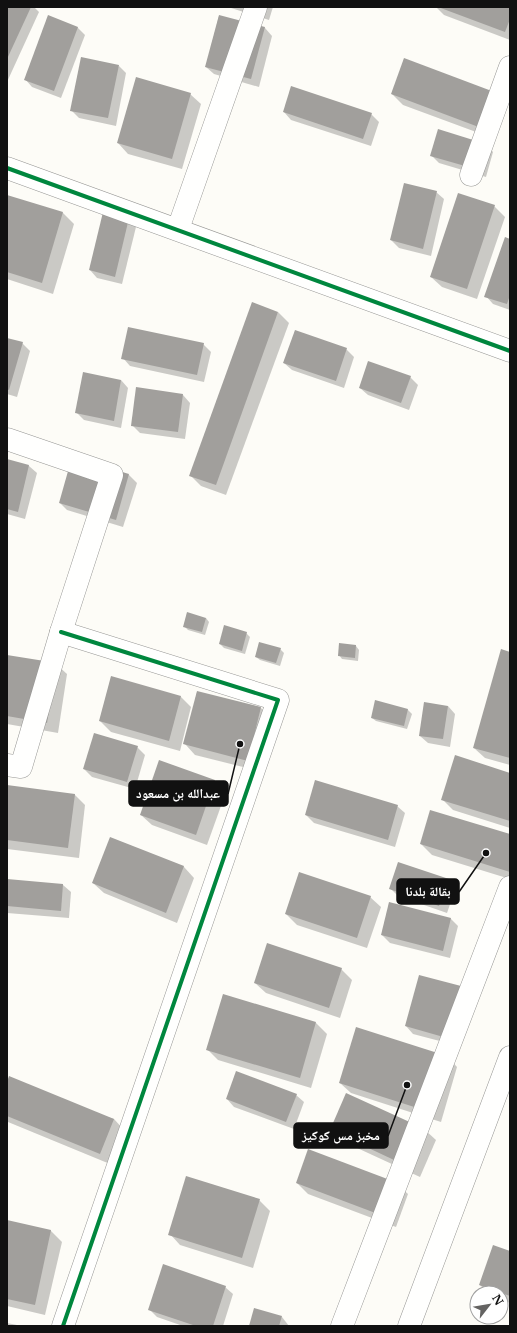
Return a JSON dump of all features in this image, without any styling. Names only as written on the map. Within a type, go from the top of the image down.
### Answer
[{"type":"street","points":[[178,229],[256,7]]},
{"type":"street","points":[[471,175],[510,67]]},
{"type":"street","points":[[7,168],[510,351]]},
{"type":"street","points":[[7,439],[112,475],[61,632],[21,767],[7,765]]},
{"type":"street","points":[[61,632],[278,700],[63,1326]]},
{"type":"street","points":[[342,1326],[510,887]]},
{"type":"street","points":[[409,1326],[510,1057]]},
{"type":"building","points":[[7,7],[31,7],[7,59]]},
{"type":"building","points":[[438,7],[510,7],[510,19],[505,32]]},
{"type":"building","points":[[48,15],[78,27],[54,91],[24,80]]},
{"type":"building","points":[[219,15],[265,27],[251,79],[205,67]]},
{"type":"building","points":[[81,57],[119,65],[108,118],[70,111]]},
{"type":"building","points":[[404,58],[497,93],[484,129],[391,94]]},
{"type":"building","points":[[136,77],[191,93],[172,159],[117,143]]},
{"type":"building","points":[[291,86],[372,113],[363,139],[283,112]]},
{"type":"building","points":[[438,129],[486,144],[479,170],[430,156]]},
{"type":"building","points":[[404,183],[437,191],[423,249],[390,240]]},
{"type":"building","points":[[458,193],[495,205],[467,289],[430,277]]},
{"type":"building","points":[[7,195],[63,212],[42,283],[7,272]]},
{"type":"building","points":[[103,212],[129,218],[115,277],[89,270]]},
{"type":"building","points":[[505,237],[510,239],[510,295],[507,304],[484,297]]},
{"type":"building","points":[[252,302],[278,312],[216,485],[189,476]]},
{"type":"building","points":[[128,327],[204,343],[197,375],[121,359]]},
{"type":"building","points":[[295,330],[347,348],[336,381],[283,363]]},
{"type":"building","points":[[7,338],[23,342],[9,390],[7,389]]},
{"type":"building","points":[[368,361],[411,376],[401,403],[359,388]]},
{"type":"building","points":[[83,372],[121,380],[114,421],[75,413]]},
{"type":"building","points":[[136,387],[183,394],[178,432],[131,426]]},
{"type":"building","points":[[72,457],[129,474],[116,520],[59,503]]},
{"type":"building","points":[[7,459],[29,465],[18,512],[7,509]]},
{"type":"building","points":[[187,612],[206,618],[202,632],[183,627]]},
{"type":"building","points":[[224,625],[247,632],[242,651],[219,644]]},
{"type":"building","points":[[259,642],[281,648],[276,663],[255,657]]},
{"type":"building","points":[[339,643],[356,645],[355,658],[338,656]]},
{"type":"building","points":[[501,649],[510,652],[510,758],[473,748]]},
{"type":"building","points":[[7,655],[57,663],[47,723],[7,716]]},
{"type":"building","points":[[111,676],[181,696],[169,741],[99,721]]},
{"type":"building","points":[[197,691],[261,707],[248,761],[183,744]]},
{"type":"building","points":[[375,700],[408,709],[404,726],[371,718]]},
{"type":"building","points":[[424,702],[448,706],[443,739],[419,736]]},
{"type":"building","points":[[94,733],[138,746],[127,782],[83,769]]},
{"type":"building","points":[[455,755],[510,773],[510,821],[441,800]]},
{"type":"building","points":[[159,760],[215,780],[196,835],[140,815]]},
{"type":"building","points":[[315,780],[398,805],[388,840],[305,815]]},
{"type":"building","points":[[7,785],[75,794],[68,848],[7,840]]},
{"type":"building","points":[[430,810],[510,834],[510,872],[420,844]]},
{"type":"building","points":[[110,837],[184,866],[166,913],[92,883]]},
{"type":"building","points":[[398,862],[449,879],[439,906],[389,889]]},
{"type":"building","points":[[299,872],[371,896],[357,938],[285,914]]},
{"type":"building","points":[[7,879],[63,884],[61,911],[7,906]]},
{"type":"building","points":[[389,902],[451,918],[443,951],[381,935]]},
{"type":"building","points":[[267,943],[342,968],[329,1008],[254,983]]},
{"type":"building","points":[[419,975],[461,986],[447,1038],[405,1026]]},
{"type":"building","points":[[223,994],[316,1022],[300,1078],[206,1050]]},
{"type":"building","points":[[356,1027],[447,1056],[430,1112],[339,1083]]},
{"type":"building","points":[[236,1071],[297,1094],[286,1122],[226,1099]]},
{"type":"building","points":[[9,1076],[114,1119],[100,1154],[7,1116],[7,1082]]},
{"type":"building","points":[[346,1093],[425,1129],[409,1167],[330,1130]]},
{"type":"building","points":[[308,1149],[398,1183],[386,1217],[296,1183]]},
{"type":"building","points":[[186,1176],[260,1199],[242,1258],[168,1235]]},
{"type":"building","points":[[7,1220],[51,1230],[35,1305],[7,1299]]},
{"type":"building","points":[[493,1245],[510,1251],[510,1296],[509,1285],[479,1285]]},
{"type":"building","points":[[163,1264],[226,1286],[213,1326],[196,1326],[148,1310]]},
{"type":"building","points":[[254,1308],[282,1316],[279,1326],[249,1326]]},
{"type":"cycle path","points":[[7,168],[510,351]]},
{"type":"cycle path","points":[[61,632],[278,700],[63,1326]]},
{"type":"place","name":"عبدالله بن مسعود","points":[[240,744]]},
{"type":"place","name":"بقالة بلدنا","points":[[486,853]]},
{"type":"place","name":"مخبز مس كوكيز","points":[[407,1085]]}]
